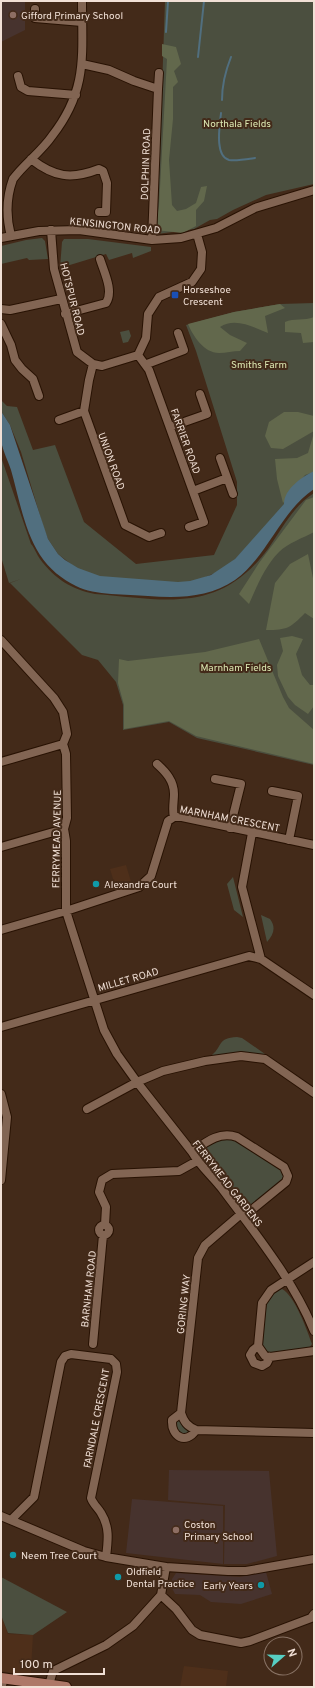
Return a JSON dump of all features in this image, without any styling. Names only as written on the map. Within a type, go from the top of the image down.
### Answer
[{"type":"main road","points":[[2,1681],[66,1687]]},
{"type":"street","points":[[11,236],[7,213],[9,188],[13,179],[53,136],[68,112],[76,95],[82,64],[82,1]]},
{"type":"street","points":[[35,10],[35,18],[82,22]]},
{"type":"street","points":[[82,64],[109,70],[134,82],[158,88]]},
{"type":"street","name":"DOLPHIN ROAD","points":[[152,240],[159,73]]},
{"type":"street","points":[[18,76],[21,87],[28,91],[76,95]]},
{"type":"street","points":[[31,159],[41,166],[58,174],[83,175],[99,169],[103,171],[107,183],[106,212],[99,212]]},
{"type":"street","name":"KENSINGTON ROAD","points":[[1,238],[51,230],[79,230],[152,240],[172,239],[197,234],[216,228],[255,208],[314,190]]},
{"type":"street","name":"HOTSPUR ROAD","points":[[51,230],[54,269],[61,299],[77,352],[93,364]]},
{"type":"street","points":[[93,364],[102,366],[138,355],[146,338],[148,314],[159,297],[192,282],[201,269],[202,252],[197,234]]},
{"type":"street","points":[[66,314],[106,303],[109,298],[110,291],[100,259]]},
{"type":"street","points":[[1,309],[10,310],[61,299]]},
{"type":"street","points":[[1,324],[11,346],[15,360],[33,379],[39,396]]},
{"type":"street","points":[[147,364],[184,350],[178,333]]},
{"type":"street","name":"FARRIER ROAD","points":[[138,355],[147,364],[204,522],[189,527]]},
{"type":"street","name":"UNION ROAD","points":[[93,364],[84,411],[125,525],[149,538],[160,533]]},
{"type":"street","points":[[170,427],[207,414],[200,394]]},
{"type":"street","points":[[59,420],[84,411]]},
{"type":"street","points":[[220,458],[233,494]]},
{"type":"street","points":[[193,491],[227,478]]},
{"type":"street","name":"FERRYMEAD AVENUE","points":[[1,640],[59,705],[65,720],[66,734],[63,744],[66,754],[66,818],[64,829],[66,841],[66,911],[93,1000],[104,1030],[117,1054]]},
{"type":"street","points":[[1,762],[63,744]]},
{"type":"street","points":[[157,764],[168,774],[173,785],[174,796],[172,810],[174,817]]},
{"type":"street","points":[[215,779],[241,784],[230,828]]},
{"type":"street","points":[[272,791],[298,796],[289,840]]},
{"type":"street","name":"MARNHAM CRESCENT","points":[[1,930],[139,887],[151,876],[168,821],[174,817],[182,817],[314,845]]},
{"type":"street","points":[[1,847],[64,829]]},
{"type":"street","points":[[252,833],[242,887],[261,958],[314,995]]},
{"type":"street","name":"MILLET ROAD","points":[[1,1026],[240,958],[249,956],[261,958]]},
{"type":"street","name":"FERRYMEAD GARDENS","points":[[117,1054],[192,1152],[197,1161],[211,1174],[242,1215],[287,1280],[314,1330]]},
{"type":"street","points":[[87,1110],[137,1082],[163,1072],[205,1062],[241,1056],[266,1059],[314,1092]]},
{"type":"street","points":[[1,1094],[7,1117],[1,1180]]},
{"type":"street","name":"GORING WAY","points":[[192,1152],[209,1140],[221,1135],[231,1135],[237,1137],[284,1167],[288,1176],[286,1182],[205,1244],[198,1258],[181,1413],[172,1420],[172,1427],[175,1434],[182,1438],[188,1438],[193,1435],[196,1430],[314,1433]]},
{"type":"street","name":"BARNHAM ROAD","points":[[93,1344],[103,1235],[107,1234],[109,1230],[108,1226],[104,1225],[106,1207],[99,1192],[102,1180],[112,1174],[179,1171],[197,1161]]},
{"type":"street","points":[[314,1262],[271,1290],[262,1303],[258,1346],[265,1356],[270,1357],[314,1351]]},
{"type":"street","points":[[258,1346],[250,1355],[254,1364],[262,1366],[268,1363],[270,1357]]},
{"type":"street","name":"FARNDALE CRESCENT","points":[[11,1520],[28,1505],[34,1497],[61,1362],[65,1356],[71,1354],[111,1359],[116,1364],[117,1372],[91,1498],[107,1526],[108,1538],[106,1557]]},
{"type":"street","points":[[181,1413],[183,1421],[188,1426],[196,1430]]},
{"type":"street","points":[[1,1516],[84,1551],[106,1557],[166,1567],[246,1571],[314,1559]]},
{"type":"street","points":[[49,1685],[53,1671],[106,1645],[133,1626],[161,1595],[166,1567]]},
{"type":"street","points":[[161,1595],[176,1609],[192,1630],[200,1635],[241,1643],[311,1618],[314,1614]]},
{"type":"shaded area","name":"Gifford Primary School","points":[[1,1],[25,1],[25,30],[1,42]]},
{"type":"shaded area","points":[[126,865],[132,885],[116,889],[110,869]]},
{"type":"shaded area","points":[[169,1470],[269,1471],[277,1556],[247,1564],[224,1564],[225,1505],[168,1500]]},
{"type":"shaded area","name":"Coston Primary School","points":[[132,1499],[223,1506],[223,1564],[126,1553]]},
{"type":"shaded area","points":[[266,1572],[272,1594],[241,1604],[211,1602],[200,1595],[175,1594],[171,1586],[172,1579],[176,1573],[240,1577]]},
{"type":"shaded area","points":[[1,1615],[8,1634],[33,1635],[30,1686],[22,1673],[21,1675],[1,1671]]},
{"type":"shaded area","points":[[184,1666],[228,1671],[226,1687],[180,1687]]},
{"type":"green space","name":"Northala Fields","points":[[165,1],[314,1],[314,184],[266,195],[217,219],[210,220],[194,229],[157,234]]},
{"type":"green space","points":[[162,44],[176,47],[181,64],[174,71],[178,82],[173,87],[173,119],[169,160],[172,205],[177,211],[186,209],[196,203],[201,187],[207,186],[204,201],[196,210],[196,226],[183,233],[155,230],[159,206],[167,59],[162,56]]},
{"type":"green space","points":[[42,238],[45,241],[48,259],[29,260],[27,258],[1,264],[1,246]]},
{"type":"green space","points":[[64,239],[88,239],[151,247],[151,251],[133,258],[132,253],[109,260],[106,254],[60,268],[62,242]]},
{"type":"green space","name":"Smiths Farm","points":[[314,303],[314,474],[227,568],[191,583],[116,582],[81,572],[58,554],[48,539],[44,529],[21,452],[10,425],[1,411],[1,400],[7,406],[17,407],[33,450],[55,445],[84,522],[136,564],[214,555],[237,505],[237,482],[196,351],[186,325],[234,312],[280,304]]},
{"type":"green space","points":[[280,304],[285,308],[265,316],[268,333],[238,323],[226,324],[220,327],[230,335],[247,343],[240,351],[219,353],[209,350],[200,343],[188,324],[234,312]]},
{"type":"green space","points":[[314,317],[314,342],[303,343],[301,333],[285,332],[285,322]]},
{"type":"green space","points":[[129,330],[131,336],[128,342],[123,343],[120,332]]},
{"type":"green space","points":[[284,412],[298,412],[314,416],[314,431],[283,449],[271,448],[265,436],[269,422]]},
{"type":"green space","points":[[313,436],[314,472],[305,475],[283,503],[277,479],[275,459],[297,458],[308,453]]},
{"type":"green space","name":"Marnham Fields","points":[[1,457],[31,544],[40,559],[58,578],[64,582],[78,589],[95,594],[168,600],[190,598],[211,593],[230,584],[249,570],[268,549],[294,511],[314,493],[314,765],[197,738],[169,722],[123,730],[123,705],[116,682],[98,660],[82,655],[10,583],[21,579],[9,583],[1,557]]},
{"type":"green space","points":[[314,497],[314,532],[287,546],[279,552],[262,576],[249,604],[239,594],[259,563],[306,500]]},
{"type":"green space","points":[[308,554],[314,583],[314,619],[305,613],[296,622],[284,629],[266,630],[275,583],[290,564]]},
{"type":"green space","points":[[292,636],[303,639],[296,654],[302,675],[310,685],[314,685],[314,706],[308,714],[295,705],[288,697],[278,676],[277,665],[283,651],[280,638]]},
{"type":"green space","points":[[259,639],[289,708],[314,730],[314,764],[196,736],[169,721],[124,729],[124,705],[118,683],[119,659],[128,661],[205,652]]},
{"type":"green space","points":[[233,877],[243,917],[234,910],[227,884]]},
{"type":"green space","points":[[261,915],[270,919],[274,928],[273,933],[267,942]]},
{"type":"green space","points":[[237,1037],[242,1038],[265,1054],[264,1056],[251,1053],[238,1053],[213,1057],[212,1055],[223,1041]]},
{"type":"green space","points":[[229,1138],[237,1141],[281,1168],[285,1176],[283,1182],[248,1209],[245,1209],[200,1152],[201,1149],[220,1139]]},
{"type":"green space","points":[[282,1289],[287,1293],[296,1306],[312,1344],[309,1348],[271,1353],[265,1351],[262,1344],[267,1301],[274,1291]]},
{"type":"green space","points":[[180,1419],[186,1429],[192,1434],[179,1435],[175,1422],[176,1420]]},
{"type":"green space","points":[[1,1577],[67,1612],[33,1635],[8,1633],[1,1615]]},
{"type":"water","points":[[1,411],[10,425],[48,539],[58,554],[65,560],[78,568],[100,576],[178,582],[190,581],[211,575],[235,559],[284,504],[287,493],[294,484],[314,471],[314,489],[292,510],[266,547],[246,570],[235,580],[225,586],[204,594],[182,597],[121,595],[92,592],[76,586],[56,573],[47,565],[34,545],[19,503],[11,470],[1,441]]},
{"type":"waterway","points":[[166,32],[168,1]]},
{"type":"waterway","points":[[198,57],[204,1]]},
{"type":"waterway","points":[[222,100],[224,78],[231,57]]},
{"type":"waterway","points":[[221,113],[219,139],[221,153],[224,157],[229,160],[255,158]]},
{"type":"place","name":"Gifford Primary School","points":[[13,15]]},
{"type":"place","name":"Horseshoe Crescent","points":[[175,295]]},
{"type":"place","name":"Alexandra Court","points":[[96,884]]},
{"type":"place","name":"Coston Primary School","points":[[176,1530]]},
{"type":"place","name":"Neem Tree Court","points":[[13,1555]]},
{"type":"place","name":"Oldfield Dental Practice","points":[[118,1577]]},
{"type":"place","name":"Early Years","points":[[261,1585]]}]
